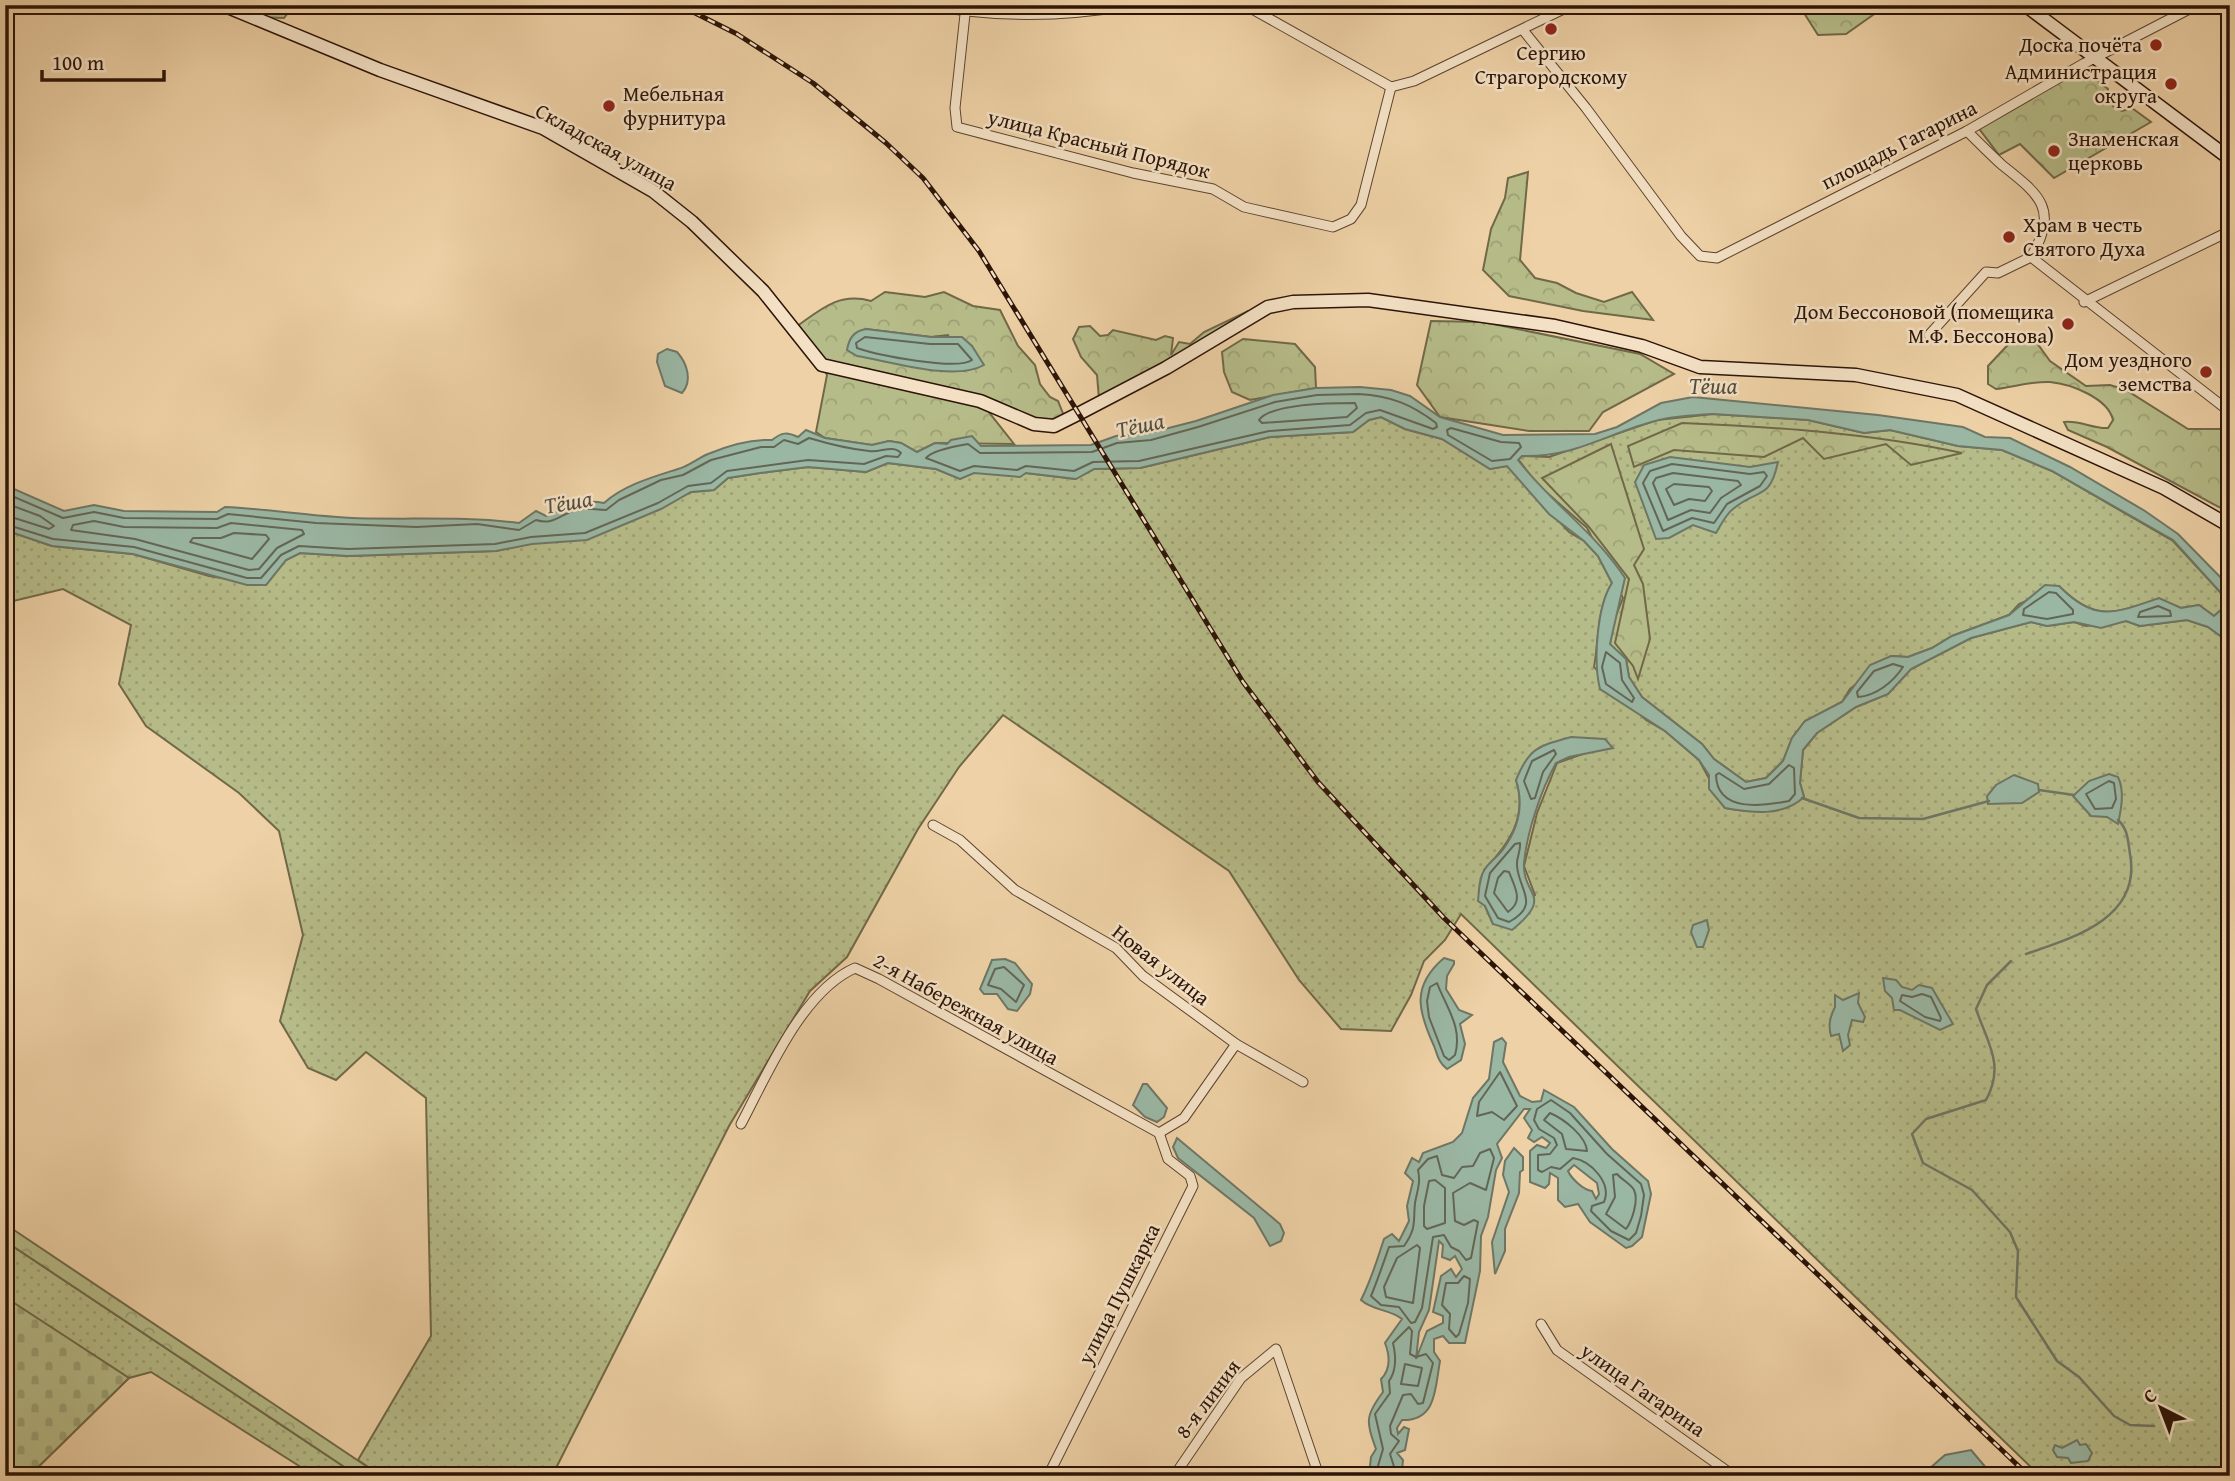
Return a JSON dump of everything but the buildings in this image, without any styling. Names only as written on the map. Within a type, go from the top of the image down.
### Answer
[{"type":"street","name":"Складская улица","points":[[223,5],[380,70],[543,128],[653,191],[692,222],[763,291],[822,365],[980,401],[1034,424],[1054,426],[1080,414],[1166,368],[1268,307],[1293,302],[1368,300],[1555,326],[1642,346],[1700,367],[1856,375],[1957,395],[2164,488],[2230,526]]},
{"type":"street","points":[[929,5],[966,9],[979,15],[1088,13],[1131,5]]},
{"type":"street","points":[[1245,5],[1391,87],[1414,81],[1572,5]]},
{"type":"street","points":[[2025,5],[2230,159]]},
{"type":"street","name":"площадь Гагарина","points":[[1522,30],[1586,108],[1681,236],[1700,256],[1717,258],[1967,131],[2094,59],[2197,5]]},
{"type":"street","name":"улица Красный Порядок","points":[[966,9],[955,108],[957,127],[1133,173],[1213,189],[1244,207],[1333,227],[1351,219],[1361,205],[1391,87]]},
{"type":"street","points":[[1928,335],[1986,272],[1998,273],[2031,257],[2045,225],[2045,209],[2038,194],[1967,131]]},
{"type":"street","points":[[2084,302],[2230,231]]},
{"type":"street","points":[[2031,257],[2084,302],[2229,409]]},
{"type":"street","name":"Новая улица","points":[[933,825],[960,840],[1015,890],[1116,948],[1143,976],[1236,1044],[1303,1082]]},
{"type":"street","name":"2-я Набережная улица","points":[[741,1124],[796,1025],[842,974],[855,968],[1159,1133]]},
{"type":"street","points":[[1159,1133],[1184,1118],[1236,1044]]},
{"type":"street","name":"улица Пушкарка","points":[[1051,1474],[1193,1186],[1190,1176],[1168,1159],[1159,1133]]},
{"type":"street","name":"улица Гагарина","points":[[1541,1324],[1557,1350],[1734,1476]]},
{"type":"street","name":"8-я линия","points":[[1174,1476],[1241,1378],[1276,1349],[1319,1476]]},
{"type":"green space","points":[[223,5],[294,5],[284,18],[254,17]]},
{"type":"green space","points":[[1850,5],[1887,5],[1846,34],[1818,35],[1804,13]]},
{"type":"green space","points":[[2080,67],[2108,89],[2107,97],[2113,106],[2122,111],[2132,108],[2151,122],[2054,178],[2020,144],[1999,155],[1974,122]]},
{"type":"green space","points":[[1528,172],[1520,260],[1535,278],[1557,283],[1576,293],[1604,302],[1632,292],[1653,320],[1583,311],[1509,296],[1483,270],[1491,229],[1505,198],[1508,178]]},
{"type":"green space","points":[[885,292],[925,297],[944,292],[973,306],[1000,310],[1018,346],[1035,365],[1040,384],[1050,397],[1058,401],[1064,416],[1061,419],[1039,420],[826,363],[796,327],[831,304],[849,299],[871,301]],"holes":[[[866,329],[931,337],[948,335],[964,371],[881,360]]]},
{"type":"green space","points":[[1251,312],[1099,399],[1097,375],[1081,357],[1073,339],[1079,327],[1090,326],[1100,336],[1108,335],[1113,330],[1156,340],[1165,336],[1173,338],[1171,355],[1179,342],[1190,344],[1204,332]]},
{"type":"green space","points":[[1431,321],[1483,322],[1640,354],[1674,374],[1603,412],[1589,431],[1529,431],[1440,417],[1417,385]]},
{"type":"green space","points":[[2029,332],[2050,361],[2086,386],[2110,385],[2126,390],[2188,429],[2230,429],[2230,513],[2107,447],[2068,430],[2064,422],[2108,428],[2113,420],[2104,405],[2088,393],[2050,382],[1996,389],[1988,384],[1988,366],[2019,333]]},
{"type":"green space","points":[[1243,339],[1295,344],[1315,367],[1316,388],[1250,400],[1232,392],[1224,372],[1222,352]]},
{"type":"green space","points":[[822,365],[980,401],[1014,444],[935,443],[917,452],[901,443],[889,441],[872,445],[825,438],[816,432],[827,375]]},
{"type":"green space","points":[[1713,414],[1808,420],[1864,433],[1890,430],[1958,446],[2002,450],[2052,471],[2173,541],[2221,593],[2222,609],[2214,616],[2199,605],[2181,608],[2158,599],[2105,612],[2083,605],[2059,586],[2019,604],[2009,615],[1952,636],[1932,648],[1908,657],[1891,656],[1850,689],[1842,702],[1805,721],[1792,738],[1783,761],[1766,778],[1746,782],[1714,759],[1702,744],[1642,697],[1629,677],[1626,659],[1610,645],[1612,625],[1623,598],[1587,528],[1537,484],[1518,459],[1522,456],[1549,457],[1657,420]]},
{"type":"green space","points":[[1381,417],[1405,429],[1442,439],[1490,469],[1507,466],[1569,532],[1584,541],[1598,556],[1612,583],[1601,613],[1594,667],[1646,720],[1665,731],[1699,760],[1725,808],[1766,810],[1804,797],[1800,783],[1803,750],[1817,733],[1856,707],[1888,694],[1911,669],[1971,638],[2031,622],[2047,626],[2074,622],[2086,626],[2126,621],[2140,626],[2187,620],[2208,627],[2230,643],[2230,1476],[2040,1476],[1461,914],[1445,940],[1424,961],[1411,995],[1391,1031],[1341,1029],[1299,980],[1229,871],[1003,715],[959,767],[918,829],[847,957],[810,991],[729,1126],[553,1474],[381,1476],[358,1460],[431,1336],[426,1098],[366,1052],[336,1080],[308,1068],[280,1021],[303,935],[279,831],[239,793],[146,726],[119,684],[131,625],[63,589],[5,603],[5,530],[52,546],[133,554],[209,576],[266,585],[286,560],[300,553],[348,556],[496,551],[624,523],[691,492],[714,490],[728,478],[760,473],[808,467],[866,472],[888,463],[936,469],[960,479],[973,473],[1026,473],[1075,479],[1094,469],[1140,468],[1270,437],[1353,432],[1369,420]],"holes":[[[1605,739],[1588,752],[1557,763],[1537,813],[1524,866],[1535,895],[1493,924],[1485,906],[1484,870],[1508,840],[1518,818],[1520,806],[1516,780]]]},
{"type":"green space","points":[[1682,423],[1822,432],[1892,440],[1962,453],[1911,465],[1886,444],[1824,459],[1803,438],[1764,457],[1674,450],[1634,467],[1628,446]]},
{"type":"green space","points":[[1611,444],[1644,549],[1634,565],[1643,584],[1650,639],[1638,679],[1633,666],[1615,643],[1629,579],[1589,527],[1542,478]]},
{"type":"green space","points":[[5,1224],[381,1476],[358,1476],[5,1241]]},
{"type":"green space","points":[[5,1241],[358,1476],[315,1476],[151,1372],[129,1378],[29,1476],[5,1476]]},
{"type":"green space","points":[[5,1297],[129,1378],[29,1476],[5,1476]]},
{"type":"water","points":[[866,329],[931,337],[962,337],[972,346],[984,365],[971,370],[939,371],[857,356],[847,350],[849,342],[855,333]]},
{"type":"water","points":[[667,349],[677,352],[684,361],[688,378],[682,393],[665,386],[657,362],[658,354]]},
{"type":"water","points":[[1360,387],[1391,390],[1410,396],[1440,417],[1503,435],[1595,434],[1617,427],[1661,403],[1693,397],[1878,415],[1963,427],[1985,437],[2010,438],[2070,467],[2145,511],[2178,534],[2230,587],[2230,643],[2208,627],[2187,620],[2140,626],[2126,621],[2101,628],[2074,622],[2047,626],[2031,622],[1971,638],[1911,669],[1888,694],[1856,707],[1817,733],[1803,750],[1800,783],[1804,797],[1787,808],[1756,812],[1725,808],[1709,789],[1709,775],[1699,760],[1665,731],[1600,689],[1598,634],[1603,605],[1612,583],[1598,556],[1584,541],[1549,514],[1507,466],[1490,469],[1442,439],[1405,429],[1381,417],[1369,420],[1353,432],[1270,437],[1140,468],[1094,469],[1076,479],[1026,473],[1020,477],[974,473],[960,479],[936,469],[888,463],[866,472],[808,467],[760,473],[728,478],[714,490],[691,492],[661,509],[587,540],[532,544],[496,551],[348,556],[300,553],[286,560],[266,585],[247,585],[133,554],[52,546],[5,530],[5,485],[64,511],[94,505],[124,511],[217,512],[225,507],[353,518],[457,519],[519,523],[536,511],[546,516],[581,503],[604,503],[630,486],[682,468],[723,448],[772,440],[785,434],[798,437],[806,430],[825,438],[872,445],[889,441],[901,443],[917,452],[935,443],[947,444],[951,440],[972,436],[981,446],[1091,445],[1116,436],[1149,433],[1196,421],[1273,395],[1316,388]],"holes":[[[1713,414],[1808,420],[1864,433],[1890,430],[1958,446],[2002,450],[2052,471],[2173,540],[2221,593],[2222,609],[2214,616],[2199,605],[2181,608],[2159,598],[2117,611],[2094,610],[2072,598],[2059,586],[2045,585],[2009,615],[1952,636],[1932,648],[1908,657],[1891,656],[1870,665],[1842,702],[1805,721],[1792,738],[1783,761],[1766,778],[1746,782],[1714,759],[1702,744],[1642,697],[1629,677],[1626,659],[1610,644],[1625,578],[1600,546],[1518,460],[1522,456],[1541,456],[1575,449],[1641,425],[1672,418]]]},
{"type":"water","points":[[1670,457],[1750,467],[1778,462],[1775,475],[1767,489],[1730,511],[1716,533],[1693,525],[1669,538],[1656,539],[1635,482],[1644,465]]},
{"type":"water","points":[[1571,737],[1605,739],[1613,748],[1569,757],[1556,763],[1545,786],[1528,838],[1524,863],[1527,882],[1533,896],[1532,909],[1512,930],[1493,924],[1485,906],[1478,901],[1480,884],[1485,869],[1504,848],[1519,816],[1520,798],[1516,780],[1525,761],[1536,750]]},
{"type":"water","points":[[2109,774],[2118,777],[2121,788],[2118,824],[2107,817],[2091,816],[2073,796],[2089,781]]},
{"type":"water","points":[[2014,775],[2038,784],[2039,792],[2022,803],[1988,804],[1987,796],[1996,785]]},
{"type":"water","points":[[1707,920],[1709,930],[1703,947],[1697,947],[1691,932],[1693,925]]},
{"type":"water","points":[[1444,958],[1454,961],[1447,976],[1446,989],[1459,1010],[1472,1015],[1460,1024],[1465,1044],[1461,1060],[1447,1069],[1440,1061],[1421,1010],[1422,989],[1426,979]]},
{"type":"water","points":[[1005,959],[1015,963],[1032,984],[1030,994],[1017,1011],[1008,1009],[997,994],[984,994],[980,989],[992,960]]},
{"type":"water","points":[[1883,978],[1896,980],[1902,987],[1912,990],[1919,985],[1932,988],[1953,1024],[1940,1030],[1900,1010],[1894,1010],[1892,998],[1885,991]]},
{"type":"water","points":[[1859,993],[1858,1003],[1865,1017],[1863,1022],[1852,1020],[1848,1035],[1850,1045],[1843,1051],[1839,1034],[1831,1036],[1830,1032],[1835,995],[1843,1000]]},
{"type":"water","points":[[1502,1038],[1506,1043],[1503,1062],[1520,1096],[1532,1102],[1541,1101],[1544,1090],[1574,1107],[1612,1149],[1648,1181],[1651,1194],[1642,1237],[1626,1248],[1590,1222],[1578,1204],[1565,1207],[1558,1200],[1558,1178],[1550,1173],[1549,1184],[1545,1188],[1530,1182],[1530,1151],[1537,1145],[1546,1148],[1550,1143],[1542,1137],[1534,1142],[1528,1138],[1532,1130],[1524,1118],[1530,1109],[1524,1109],[1497,1144],[1502,1158],[1496,1170],[1488,1217],[1481,1236],[1480,1271],[1465,1343],[1449,1343],[1443,1336],[1434,1339],[1434,1352],[1440,1361],[1432,1401],[1422,1415],[1402,1420],[1397,1428],[1398,1434],[1404,1427],[1409,1429],[1405,1450],[1397,1453],[1403,1460],[1402,1470],[1408,1476],[1369,1476],[1371,1457],[1376,1449],[1370,1432],[1370,1413],[1383,1392],[1381,1379],[1389,1362],[1385,1343],[1402,1319],[1361,1300],[1384,1239],[1392,1234],[1399,1241],[1409,1221],[1407,1206],[1413,1181],[1405,1173],[1412,1158],[1419,1162],[1423,1153],[1453,1142],[1462,1133],[1473,1098],[1489,1079],[1494,1042]],"holes":[[[1574,1165],[1597,1183],[1599,1194],[1596,1199],[1592,1191],[1581,1186],[1568,1171]],[[1439,1241],[1443,1245],[1442,1257],[1450,1260],[1455,1256],[1462,1269],[1456,1277],[1451,1269],[1441,1276],[1433,1312],[1443,1316],[1443,1323],[1427,1331],[1416,1359],[1419,1332],[1429,1310]]]},
{"type":"water","points":[[1143,1084],[1147,1084],[1167,1108],[1164,1117],[1157,1122],[1145,1117],[1133,1105]]},
{"type":"water","points":[[1177,1138],[1280,1224],[1284,1233],[1281,1241],[1270,1246],[1254,1218],[1178,1158],[1173,1147]]},
{"type":"water","points":[[1514,1148],[1523,1157],[1523,1170],[1520,1172],[1519,1193],[1505,1229],[1505,1251],[1495,1274],[1492,1242],[1509,1192],[1503,1175],[1505,1161]]},
{"type":"water","points":[[2077,1440],[2080,1445],[2086,1444],[2092,1453],[2088,1461],[2071,1463],[2068,1458],[2057,1457],[2053,1450],[2055,1445],[2062,1448]]},
{"type":"water","points":[[1971,1450],[1993,1476],[1921,1476],[1945,1455]]},
{"type":"waterway","points":[[2039,790],[2074,795]]},
{"type":"waterway","points":[[1802,798],[1859,818],[1923,819],[1989,801]]},
{"type":"waterway","points":[[2026,954],[2083,932],[2115,910],[2125,894],[2131,876],[2126,831],[2118,820]]},
{"type":"waterway","points":[[2011,961],[1987,985],[1976,1009],[1993,1054],[1994,1076],[1986,1100],[1926,1119],[1912,1134],[1923,1163],[1972,1190],[2010,1232],[2018,1251],[2016,1297],[2057,1361],[2079,1377],[2114,1416],[2130,1425],[2154,1426]]},
{"type":"railway","points":[[679,5],[737,34],[813,83],[886,143],[923,178],[979,251],[1243,682],[1318,782],[1444,918],[2029,1476]]},
{"type":"place","name":"Сергию Страгородскому","points":[[1551,29]]},
{"type":"place","name":"Доска почёта","points":[[2156,45]]},
{"type":"place","name":"Администрация округа","points":[[2171,84]]},
{"type":"place","name":"Мебельная фурнитура","points":[[609,106]]},
{"type":"place","name":"Знаменская церковь","points":[[2054,151]]},
{"type":"place","name":"Храм в честь Святого Духа","points":[[2009,237]]},
{"type":"place","name":"Дом Бессоновой (помещика М.Ф. Бессонова)","points":[[2068,324]]},
{"type":"place","name":"Дом уездного земства","points":[[2206,372]]},
{"type":"water label","name":"Тёша","points":[[1713,386]]},
{"type":"water label","name":"Тёша","points":[[1140,425]]},
{"type":"water label","name":"Тёша","points":[[568,502]]}]
